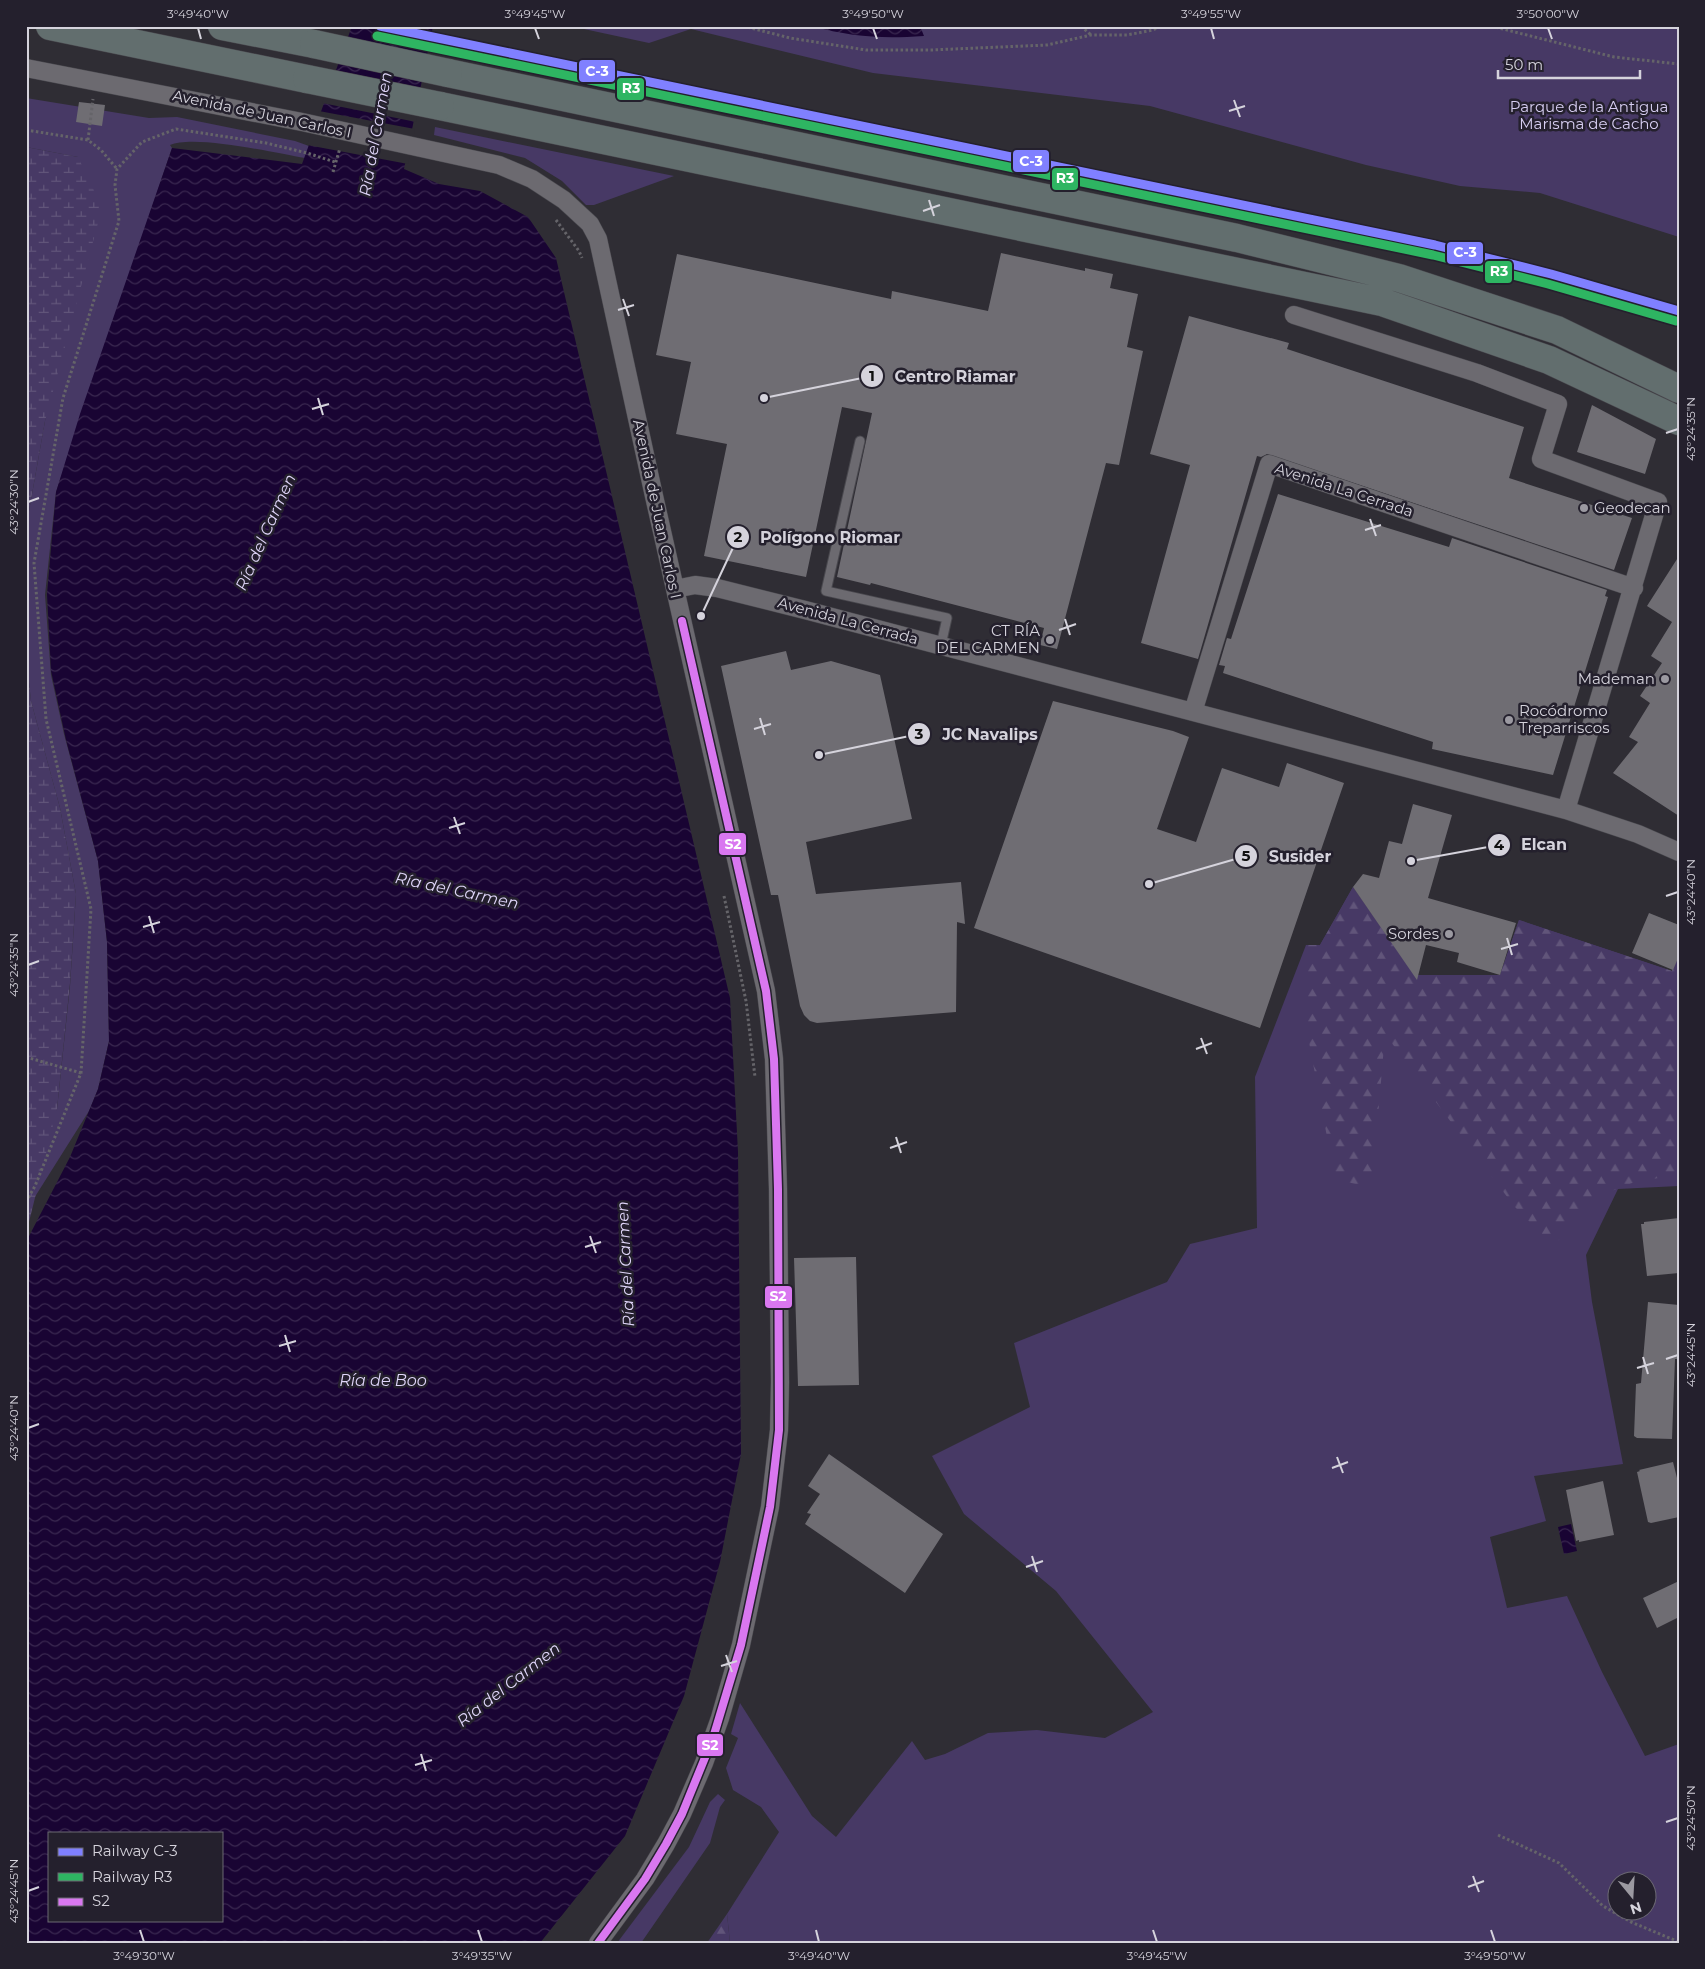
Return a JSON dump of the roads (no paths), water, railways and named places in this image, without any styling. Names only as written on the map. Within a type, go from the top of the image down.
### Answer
[{"type":"highway","points":[[50,26],[1382,302],[1549,360],[1679,421]]},
{"type":"highway","points":[[222,26],[1237,238],[1399,278],[1557,330],[1679,389]]},
{"type":"street","name":"Avenida de Juan Carlos I","points":[[26,68],[302,122],[499,165],[532,179],[564,200],[590,224],[598,239],[766,991],[774,1059],[778,1189],[779,1430],[770,1507],[741,1645],[713,1738],[682,1814],[666,1844],[645,1879],[598,1943]]},
{"type":"street","points":[[1294,315],[1477,373],[1558,404],[1541,459],[1658,502],[1634,588],[1566,810]]},
{"type":"street","name":"Avenida La Cerrada","points":[[1194,712],[1269,464],[1634,588]]},
{"type":"street","name":"Avenida La Cerrada","points":[[675,590],[695,584],[717,588],[941,645],[1566,810],[1638,834],[1679,852]]},
{"type":"lane","points":[[860,440],[826,591],[947,618],[941,645]]},
{"type":"water","name":"Ría de Boo","points":[[352,26],[433,26],[404,169],[439,184],[480,191],[528,217],[556,258],[730,998],[738,1152],[741,1454],[720,1562],[684,1696],[625,1836],[540,1943],[26,1943],[26,1242],[70,1157],[98,1089],[109,1041],[107,942],[98,861],[66,740],[51,671],[47,594],[56,492],[80,414],[172,148],[302,164]]},
{"type":"water","points":[[811,26],[920,26],[924,36],[867,36],[840,33]]},
{"type":"water","points":[[1571,1524],[1577,1551],[1564,1554],[1558,1527]]},
{"type":"rail line","name":"C-3","points":[[380,26],[1435,245],[1551,274],[1679,311]]},
{"type":"rail line","name":"R3","points":[[377,36],[1433,255],[1548,284],[1676,321]]},
{"type":"place","name":"Centro Riamar","points":[[764,398]]},
{"type":"place","name":"Geodecan","points":[[1584,508]]},
{"type":"place","name":"Polígono Riomar","points":[[701,616]]},
{"type":"place","name":"CT RÍA DEL CARMEN","points":[[1050,640]]},
{"type":"place","name":"Mademan","points":[[1665,679]]},
{"type":"place","name":"Rocódromo Treparriscos","points":[[1509,720]]},
{"type":"place","name":"JC Navalips","points":[[819,755]]},
{"type":"place","name":"Elcan","points":[[1411,861]]},
{"type":"place","name":"Susider","points":[[1149,884]]},
{"type":"place","name":"Sordes","points":[[1449,934]]},
{"type":"park label","name":"Parque de la Antigua Marisma de Cacho","points":[[1589,116]]},
{"type":"water label","name":"Ría del Carmen","points":[[375,134]]},
{"type":"water label","name":"Ría del Carmen","points":[[265,532]]},
{"type":"water label","name":"Ría del Carmen","points":[[457,890]]},
{"type":"water label","name":"Ría del Carmen","points":[[625,1264]]},
{"type":"water label","name":"Ría del Carmen","points":[[508,1684]]}]
